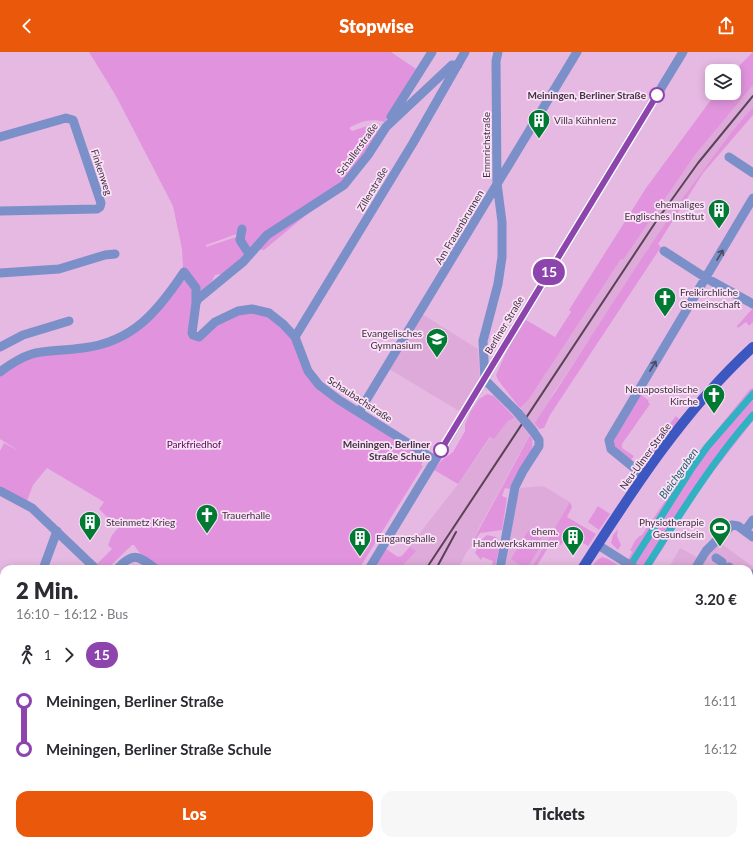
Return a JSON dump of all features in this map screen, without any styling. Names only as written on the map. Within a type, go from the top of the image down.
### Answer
[{"type":"main road","name":"Neu-Ulmer Straße","points":[[585,565],[644,476],[712,389],[753,347]]},
{"type":"street","points":[[389,124],[389,120],[432,52]]},
{"type":"street","name":"Zillerstraße","points":[[295,337],[465,52]]},
{"type":"street","name":"Emmrichstraße","points":[[485,380],[483,341],[498,284],[502,257],[502,222],[497,183],[496,61],[498,52]]},
{"type":"street","name":"Am Frauenbrunnen","points":[[359,412],[577,52]]},
{"type":"street","name":"Berliner Straße","points":[[371,565],[683,52]]},
{"type":"street","name":"Schallerstraße","points":[[196,303],[218,281],[243,262],[268,235],[344,185],[368,156],[389,124],[452,66],[458,65]]},
{"type":"street","name":"Finkenweg","points":[[0,137],[69,118],[73,120],[101,200],[100,207],[0,211]]},
{"type":"street","points":[[729,157],[753,173]]},
{"type":"street","points":[[644,476],[611,449],[609,440],[753,198]]},
{"type":"street","points":[[242,229],[240,240],[249,254]]},
{"type":"street","points":[[664,250],[706,278],[753,304]]},
{"type":"street","points":[[0,273],[59,269],[105,254],[115,254]]},
{"type":"street","points":[[0,372],[16,359],[28,354],[97,346],[122,337],[153,314],[184,272],[196,288],[196,303],[192,333],[196,337],[224,317],[252,309],[269,313],[283,324],[295,337]]},
{"type":"street","points":[[0,347],[23,335],[69,320]]},
{"type":"street","name":"Schaubachstraße","points":[[295,337],[304,362],[313,379],[327,392],[435,460]]},
{"type":"street","points":[[485,380],[518,413],[540,440],[539,446],[515,487],[501,565]]},
{"type":"street","points":[[0,491],[32,508],[92,565]]},
{"type":"street","points":[[745,531],[753,520]]},
{"type":"street","points":[[706,565],[719,560],[732,525],[738,526],[753,537]]},
{"type":"street","points":[[45,565],[57,532]]},
{"type":"street","points":[[598,545],[629,565]]},
{"type":"street","points":[[121,565],[127,559],[134,556],[141,558],[151,565]]},
{"type":"shaded area","points":[[753,85],[753,107],[701,173],[554,392],[537,426],[529,436],[460,565],[377,565],[386,550],[398,557],[402,556],[458,484],[491,437],[494,439],[508,421],[514,419],[529,399],[621,259],[623,260],[695,155]]},
{"type":"shaded area","name":"Evangelisches Gymnasium","points":[[422,314],[478,349],[480,378],[459,411],[389,369]]},
{"type":"shaded area","points":[[543,486],[570,502],[533,565],[506,565],[514,513],[520,488]]},
{"type":"shaded area","points":[[714,538],[750,565],[670,565],[680,548],[697,557]]},
{"type":"green space","points":[[89,52],[391,52],[416,69],[385,122],[375,120],[366,121],[349,128],[352,131],[364,127],[375,126],[380,130],[347,177],[311,211],[264,250],[249,248],[237,234],[206,245],[206,247],[236,237],[244,254],[227,273],[215,275],[212,281],[199,295],[193,278],[183,268],[182,249],[173,206],[116,96]]},
{"type":"green space","points":[[753,52],[753,85],[741,99],[741,64]]},
{"type":"green space","points":[[711,100],[741,100],[695,155],[623,260],[621,259],[529,399],[521,408],[519,407],[498,380],[496,375],[508,348],[526,320],[555,337],[571,312],[569,310],[646,188]]},
{"type":"green space","points":[[753,107],[753,115],[703,173],[658,244],[661,247],[550,415],[544,428],[539,429],[535,423],[645,254],[708,163]]},
{"type":"green space","name":"Parkfriedhof","points":[[185,276],[195,288],[191,338],[216,323],[251,311],[269,316],[293,339],[309,378],[423,456],[424,459],[421,465],[423,466],[361,565],[156,565],[139,552],[134,545],[132,545],[111,565],[97,565],[112,549],[108,545],[112,535],[118,528],[99,509],[104,502],[47,468],[33,485],[27,501],[0,491],[0,451],[4,443],[19,451],[0,439],[0,374],[17,361],[118,341]]},
{"type":"green space","points":[[753,308],[753,322],[749,326],[746,322],[738,328],[737,326]]},
{"type":"green space","points":[[753,388],[753,421],[701,487],[652,565],[625,565],[632,552],[630,550],[636,540],[642,535],[695,457],[750,389]]},
{"type":"green space","points":[[487,394],[494,396],[515,418],[508,421],[494,439],[490,437],[458,484],[434,470],[441,461],[453,452],[465,431],[465,424],[471,411],[479,399]]},
{"type":"green space","points":[[640,394],[649,401],[648,402],[650,404],[622,444],[622,448],[634,456],[631,460],[616,449],[613,442]]},
{"type":"green space","points":[[676,416],[680,420],[649,459],[642,464],[634,463],[636,460],[640,462]]},
{"type":"green space","points":[[530,435],[532,447],[530,454],[512,483],[510,489],[505,488],[502,496],[507,498],[502,530],[480,533],[467,552]]},
{"type":"green space","points":[[570,502],[572,507],[567,517],[596,534],[588,546],[568,534],[561,545],[552,541],[537,565],[533,565]]},
{"type":"green space","points":[[598,506],[610,514],[599,530],[588,522]]},
{"type":"green space","points":[[618,529],[617,536],[621,545],[618,550],[611,543],[613,535]]},
{"type":"green space","points":[[528,531],[544,541],[529,565],[520,565],[511,559]]},
{"type":"green space","points":[[487,535],[496,537],[500,542],[496,565],[492,565],[493,561],[482,557],[481,560],[475,553],[481,540]]},
{"type":"green space","points":[[410,547],[416,551],[403,565],[376,565],[386,549],[398,557],[402,556]]},
{"type":"green space","points":[[602,557],[618,565],[593,565]]},
{"type":"waterway","name":"Bleichgraben","points":[[631,565],[707,447],[753,394]]},
{"type":"waterway","points":[[648,565],[709,471],[753,415]]},
{"type":"railway","points":[[429,565],[655,223],[698,163],[753,96]]},
{"type":"railway","points":[[438,565],[456,532]]},
{"type":"bus line","name":"15","points":[[441,450],[471,400],[485,380],[521,318],[657,95]]},
{"type":"place","name":"Meiningen, Berliner Straße","points":[[657,95]]},
{"type":"place","name":"Villa Kühnlenz","points":[[539,140]]},
{"type":"place","name":"ehemaliges Englisches Institut","points":[[719,230]]},
{"type":"place","name":"Freikirchliche Gemeinschaft","points":[[665,318]]},
{"type":"place","name":"Evangelisches Gymnasium","points":[[437,358]]},
{"type":"place","name":"Neuapostolische Kirche","points":[[714,414]]},
{"type":"place","name":"Meiningen, Berliner Straße Schule","points":[[441,450]]},
{"type":"place","name":"Trauerhalle","points":[[207,534]]},
{"type":"place","name":"Steinmetz Krieg","points":[[90,542]]},
{"type":"place","name":"Physiotherapie Gesundsein","points":[[720,548]]},
{"type":"place","name":"ehem. Handwerkskammer","points":[[573,556]]},
{"type":"place","name":"Eingangshalle","points":[[360,558]]}]
